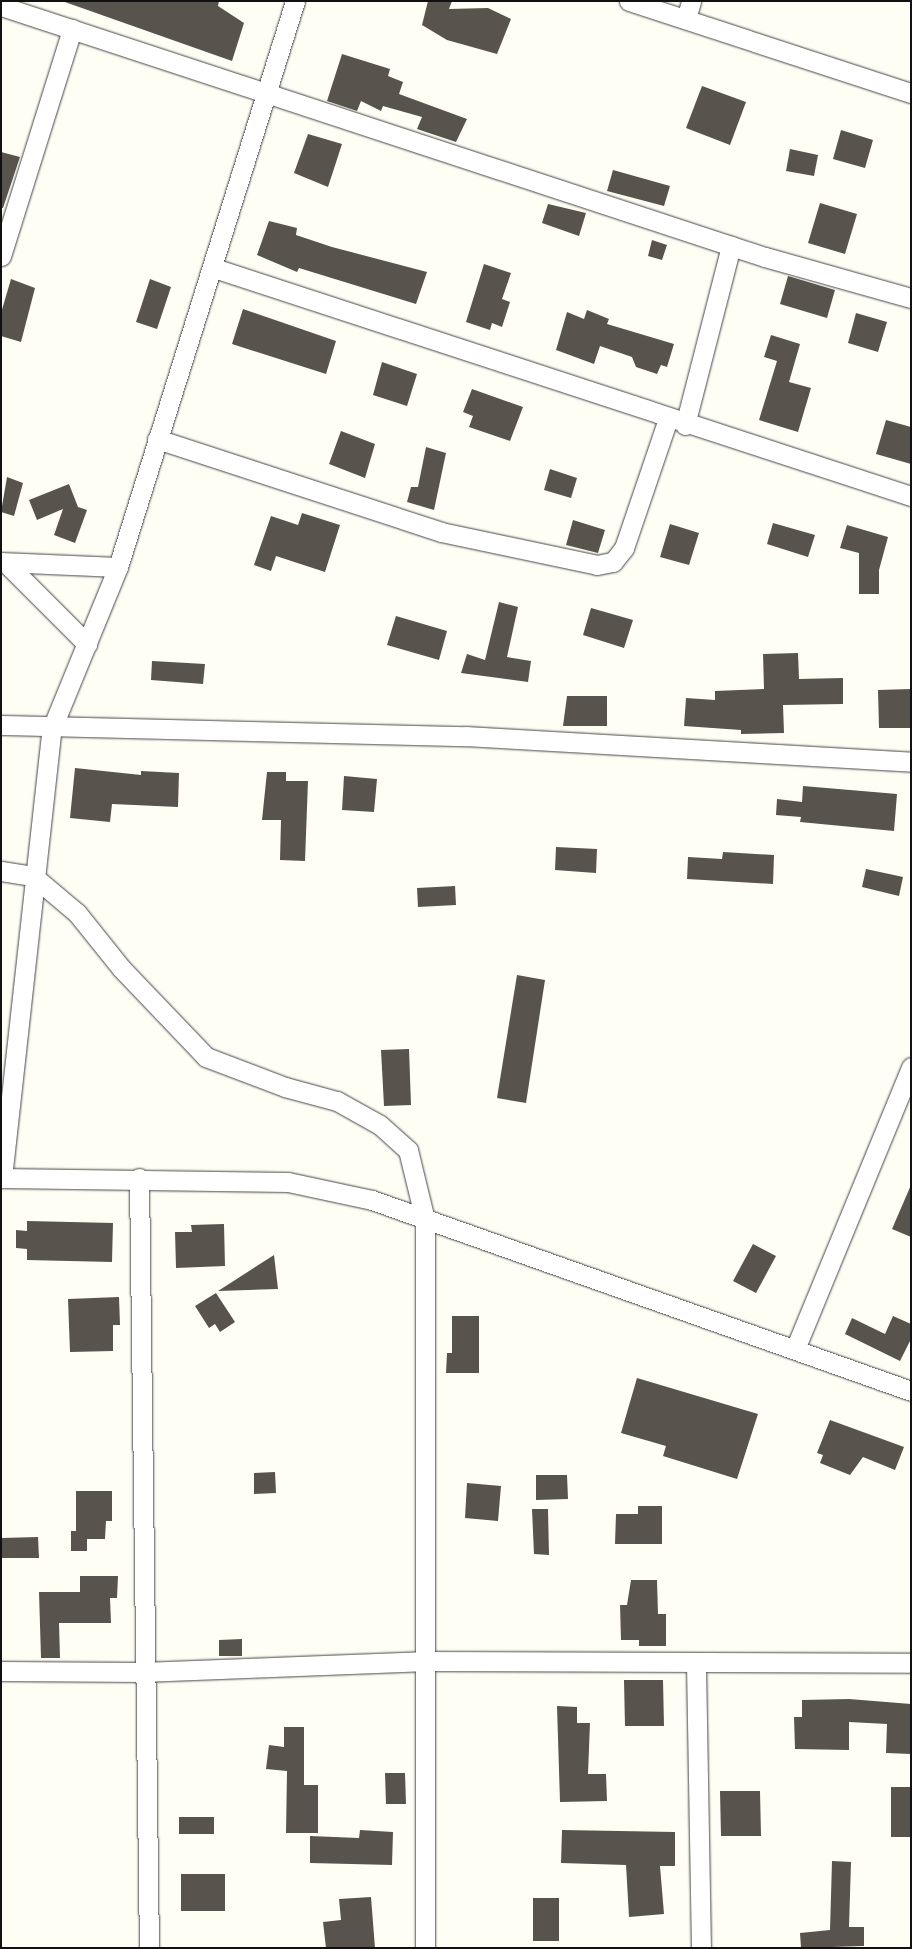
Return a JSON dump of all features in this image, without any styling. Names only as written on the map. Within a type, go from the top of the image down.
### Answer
[{"type":"street","points":[[295,1],[214,268],[157,440],[118,567],[52,728],[33,876],[2,1178],[139,1178],[288,1182],[372,1200],[911,1391]]},
{"type":"street","points":[[629,1],[911,93]]},
{"type":"street","points":[[686,20],[691,1]]},
{"type":"street","points":[[1,6],[266,95],[731,246],[911,298]]},
{"type":"street","points":[[1,256],[72,29]]},
{"type":"street","points":[[157,440],[441,532],[597,565],[613,562],[624,548],[677,422],[731,246]]},
{"type":"street","points":[[214,268],[677,422],[911,496]]},
{"type":"street","points":[[4,563],[118,567]]},
{"type":"street","points":[[4,563],[87,644]]},
{"type":"street","points":[[1,724],[52,728],[466,736],[911,762]]},
{"type":"street","points":[[1,871],[33,876],[77,913],[121,968],[206,1057],[285,1087],[337,1101],[380,1125],[408,1150],[425,1220],[422,1662],[426,1948]]},
{"type":"street","points":[[795,1349],[911,1067]]},
{"type":"street","points":[[139,1178],[142,1672],[149,1948]]},
{"type":"street","points":[[1,1670],[142,1672],[422,1662],[911,1663]]},
{"type":"street","points":[[696,1664],[701,1948]]},
{"type":"building","points":[[62,1],[219,1],[218,6],[244,23],[232,61]]},
{"type":"building","points":[[428,1],[452,1],[449,9],[488,8],[511,19],[497,54],[447,40],[422,25]]},
{"type":"building","points":[[342,54],[390,69],[388,76],[403,82],[399,94],[467,119],[456,142],[417,129],[422,117],[383,106],[381,111],[361,101],[357,111],[327,101]]},
{"type":"building","points":[[702,86],[746,102],[730,145],[686,128]]},
{"type":"building","points":[[841,130],[873,140],[865,168],[833,159]]},
{"type":"building","points":[[308,134],[342,144],[328,187],[294,173]]},
{"type":"building","points":[[790,149],[818,155],[814,176],[786,171]]},
{"type":"building","points":[[1,152],[20,157],[3,208],[1,208]]},
{"type":"building","points":[[613,170],[670,186],[664,206],[607,191]]},
{"type":"building","points":[[820,203],[857,214],[845,254],[808,243]]},
{"type":"building","points":[[548,204],[586,213],[579,236],[542,223]]},
{"type":"building","points":[[269,221],[297,228],[296,235],[332,247],[427,272],[416,304],[299,268],[297,272],[257,255]]},
{"type":"building","points":[[652,240],[667,245],[662,260],[648,256]]},
{"type":"building","points":[[484,264],[511,273],[502,299],[510,302],[502,327],[492,323],[490,330],[466,322]]},
{"type":"building","points":[[788,276],[835,290],[827,318],[780,304]]},
{"type":"building","points":[[11,279],[35,288],[21,342],[1,336],[1,313]]},
{"type":"building","points":[[150,279],[171,287],[157,329],[136,322]]},
{"type":"building","points":[[243,309],[336,341],[326,374],[232,344]]},
{"type":"building","points":[[587,310],[609,319],[607,324],[674,344],[667,367],[661,365],[657,374],[636,367],[632,357],[600,346],[594,364],[556,350],[567,312],[584,319]]},
{"type":"building","points":[[856,313],[887,322],[878,352],[848,343]]},
{"type":"building","points":[[771,335],[800,344],[789,382],[811,388],[798,432],[759,420],[777,361],[764,357]]},
{"type":"building","points":[[382,362],[417,374],[407,406],[373,395]]},
{"type":"building","points":[[472,389],[523,407],[510,441],[469,427],[473,416],[463,412]]},
{"type":"building","points":[[886,420],[911,427],[911,464],[876,454]]},
{"type":"building","points":[[341,431],[375,444],[365,478],[329,464]]},
{"type":"building","points":[[426,447],[446,453],[434,510],[407,502],[411,487],[418,487]]},
{"type":"building","points":[[550,469],[577,478],[571,498],[544,490]]},
{"type":"building","points":[[7,477],[23,483],[14,516],[1,512]]},
{"type":"building","points":[[69,484],[78,507],[87,510],[75,543],[54,535],[63,509],[37,520],[29,500]]},
{"type":"building","points":[[302,513],[340,525],[325,572],[276,556],[271,571],[254,565],[271,516],[298,525]]},
{"type":"building","points":[[573,520],[605,530],[598,553],[566,545]]},
{"type":"building","points":[[773,523],[815,535],[808,557],[767,544]]},
{"type":"building","points":[[670,524],[699,533],[689,565],[660,557]]},
{"type":"building","points":[[847,525],[888,537],[879,570],[879,594],[859,594],[859,553],[840,548]]},
{"type":"building","points":[[499,602],[518,607],[507,657],[531,661],[528,682],[461,673],[467,654],[485,660]]},
{"type":"building","points":[[591,608],[633,620],[624,648],[583,635]]},
{"type":"building","points":[[396,616],[447,631],[439,660],[387,645]]},
{"type":"building","points":[[798,653],[799,679],[843,678],[843,704],[783,705],[784,733],[741,734],[741,730],[684,726],[686,698],[715,700],[715,691],[764,689],[763,654]]},
{"type":"building","points":[[152,661],[205,664],[203,684],[151,680]]},
{"type":"building","points":[[911,689],[911,728],[879,728],[878,690]]},
{"type":"building","points":[[567,696],[607,696],[607,726],[563,726]]},
{"type":"building","points":[[75,768],[141,775],[141,771],[179,773],[178,807],[112,804],[110,822],[70,818]]},
{"type":"building","points":[[267,772],[286,772],[286,781],[308,781],[305,861],[280,860],[281,820],[262,820]]},
{"type":"building","points":[[344,776],[377,779],[374,812],[342,810]]},
{"type":"building","points":[[803,786],[897,794],[894,831],[800,822],[801,817],[776,815],[777,799],[802,802]]},
{"type":"building","points":[[556,847],[597,849],[596,873],[555,870]]},
{"type":"building","points":[[723,852],[774,855],[773,884],[687,879],[688,857],[722,859]]},
{"type":"building","points":[[866,869],[903,877],[899,896],[862,887]]},
{"type":"building","points":[[455,886],[456,905],[418,907],[417,888]]},
{"type":"building","points":[[517,975],[545,980],[526,1103],[497,1098]]},
{"type":"building","points":[[409,1049],[411,1105],[384,1106],[381,1050]]},
{"type":"building","points":[[911,1185],[911,1237],[892,1229]]},
{"type":"building","points":[[27,1221],[113,1223],[112,1262],[27,1260],[27,1249],[16,1248],[16,1230],[27,1231]]},
{"type":"building","points":[[224,1224],[225,1266],[176,1268],[175,1232],[192,1232],[191,1225]]},
{"type":"building","points":[[753,1244],[776,1256],[756,1293],[733,1281]]},
{"type":"building","points":[[274,1255],[278,1289],[218,1291]]},
{"type":"building","points":[[216,1293],[235,1322],[220,1332],[215,1324],[209,1328],[195,1306]]},
{"type":"building","points":[[119,1297],[120,1325],[113,1325],[113,1351],[70,1352],[68,1299]]},
{"type":"building","points":[[452,1316],[479,1316],[479,1373],[446,1373],[447,1353],[452,1353]]},
{"type":"building","points":[[893,1316],[911,1324],[911,1339],[900,1361],[845,1334],[852,1318],[885,1334]]},
{"type":"building","points":[[637,1378],[758,1414],[737,1479],[663,1456],[666,1446],[621,1433]]},
{"type":"building","points":[[830,1420],[904,1447],[895,1470],[863,1457],[850,1475],[820,1463],[823,1455],[817,1453]]},
{"type":"building","points":[[275,1472],[276,1493],[254,1494],[254,1473]]},
{"type":"building","points":[[536,1475],[567,1475],[568,1499],[536,1500]]},
{"type":"building","points":[[467,1483],[501,1486],[498,1521],[465,1518]]},
{"type":"building","points":[[76,1491],[112,1491],[112,1521],[106,1521],[105,1539],[87,1539],[87,1551],[71,1551],[71,1531],[76,1531]]},
{"type":"building","points":[[638,1506],[662,1506],[662,1544],[615,1544],[616,1514],[638,1514]]},
{"type":"building","points":[[532,1509],[548,1509],[549,1555],[534,1554]]},
{"type":"building","points":[[38,1537],[39,1558],[1,1558],[1,1538]]},
{"type":"building","points":[[80,1576],[118,1576],[117,1598],[110,1598],[111,1623],[59,1623],[60,1658],[41,1658],[39,1592],[80,1592]]},
{"type":"building","points":[[631,1580],[657,1580],[658,1614],[666,1614],[666,1646],[639,1646],[639,1640],[621,1640],[620,1605],[627,1605]]},
{"type":"building","points":[[242,1639],[242,1656],[219,1656],[219,1640]]},
{"type":"building","points":[[624,1680],[663,1680],[664,1726],[625,1726]]},
{"type":"building","points":[[849,1699],[911,1704],[911,1754],[886,1753],[887,1724],[849,1722],[849,1750],[795,1749],[794,1717],[802,1717],[802,1700]]},
{"type":"building","points":[[557,1706],[577,1707],[577,1723],[590,1723],[588,1774],[606,1774],[607,1801],[560,1802]]},
{"type":"building","points":[[284,1727],[304,1727],[304,1785],[318,1785],[318,1833],[286,1833],[287,1771],[266,1769],[269,1745],[284,1747]]},
{"type":"building","points":[[385,1773],[405,1773],[406,1804],[386,1804]]},
{"type":"building","points":[[891,1787],[911,1787],[911,1837],[891,1837]]},
{"type":"building","points":[[720,1791],[760,1791],[761,1836],[721,1836]]},
{"type":"building","points":[[179,1817],[214,1817],[214,1834],[179,1834]]},
{"type":"building","points":[[360,1830],[393,1832],[392,1865],[310,1863],[310,1836],[359,1838]]},
{"type":"building","points":[[562,1830],[675,1832],[675,1866],[660,1866],[664,1914],[629,1917],[626,1865],[561,1863]]},
{"type":"building","points":[[832,1861],[851,1862],[849,1927],[864,1927],[864,1946],[801,1948],[800,1933],[830,1930]]},
{"type":"building","points":[[181,1874],[225,1874],[225,1911],[181,1911]]},
{"type":"building","points":[[371,1897],[375,1948],[326,1948],[323,1922],[341,1920],[339,1899]]},
{"type":"building","points":[[533,1898],[559,1898],[559,1941],[533,1941]]}]
